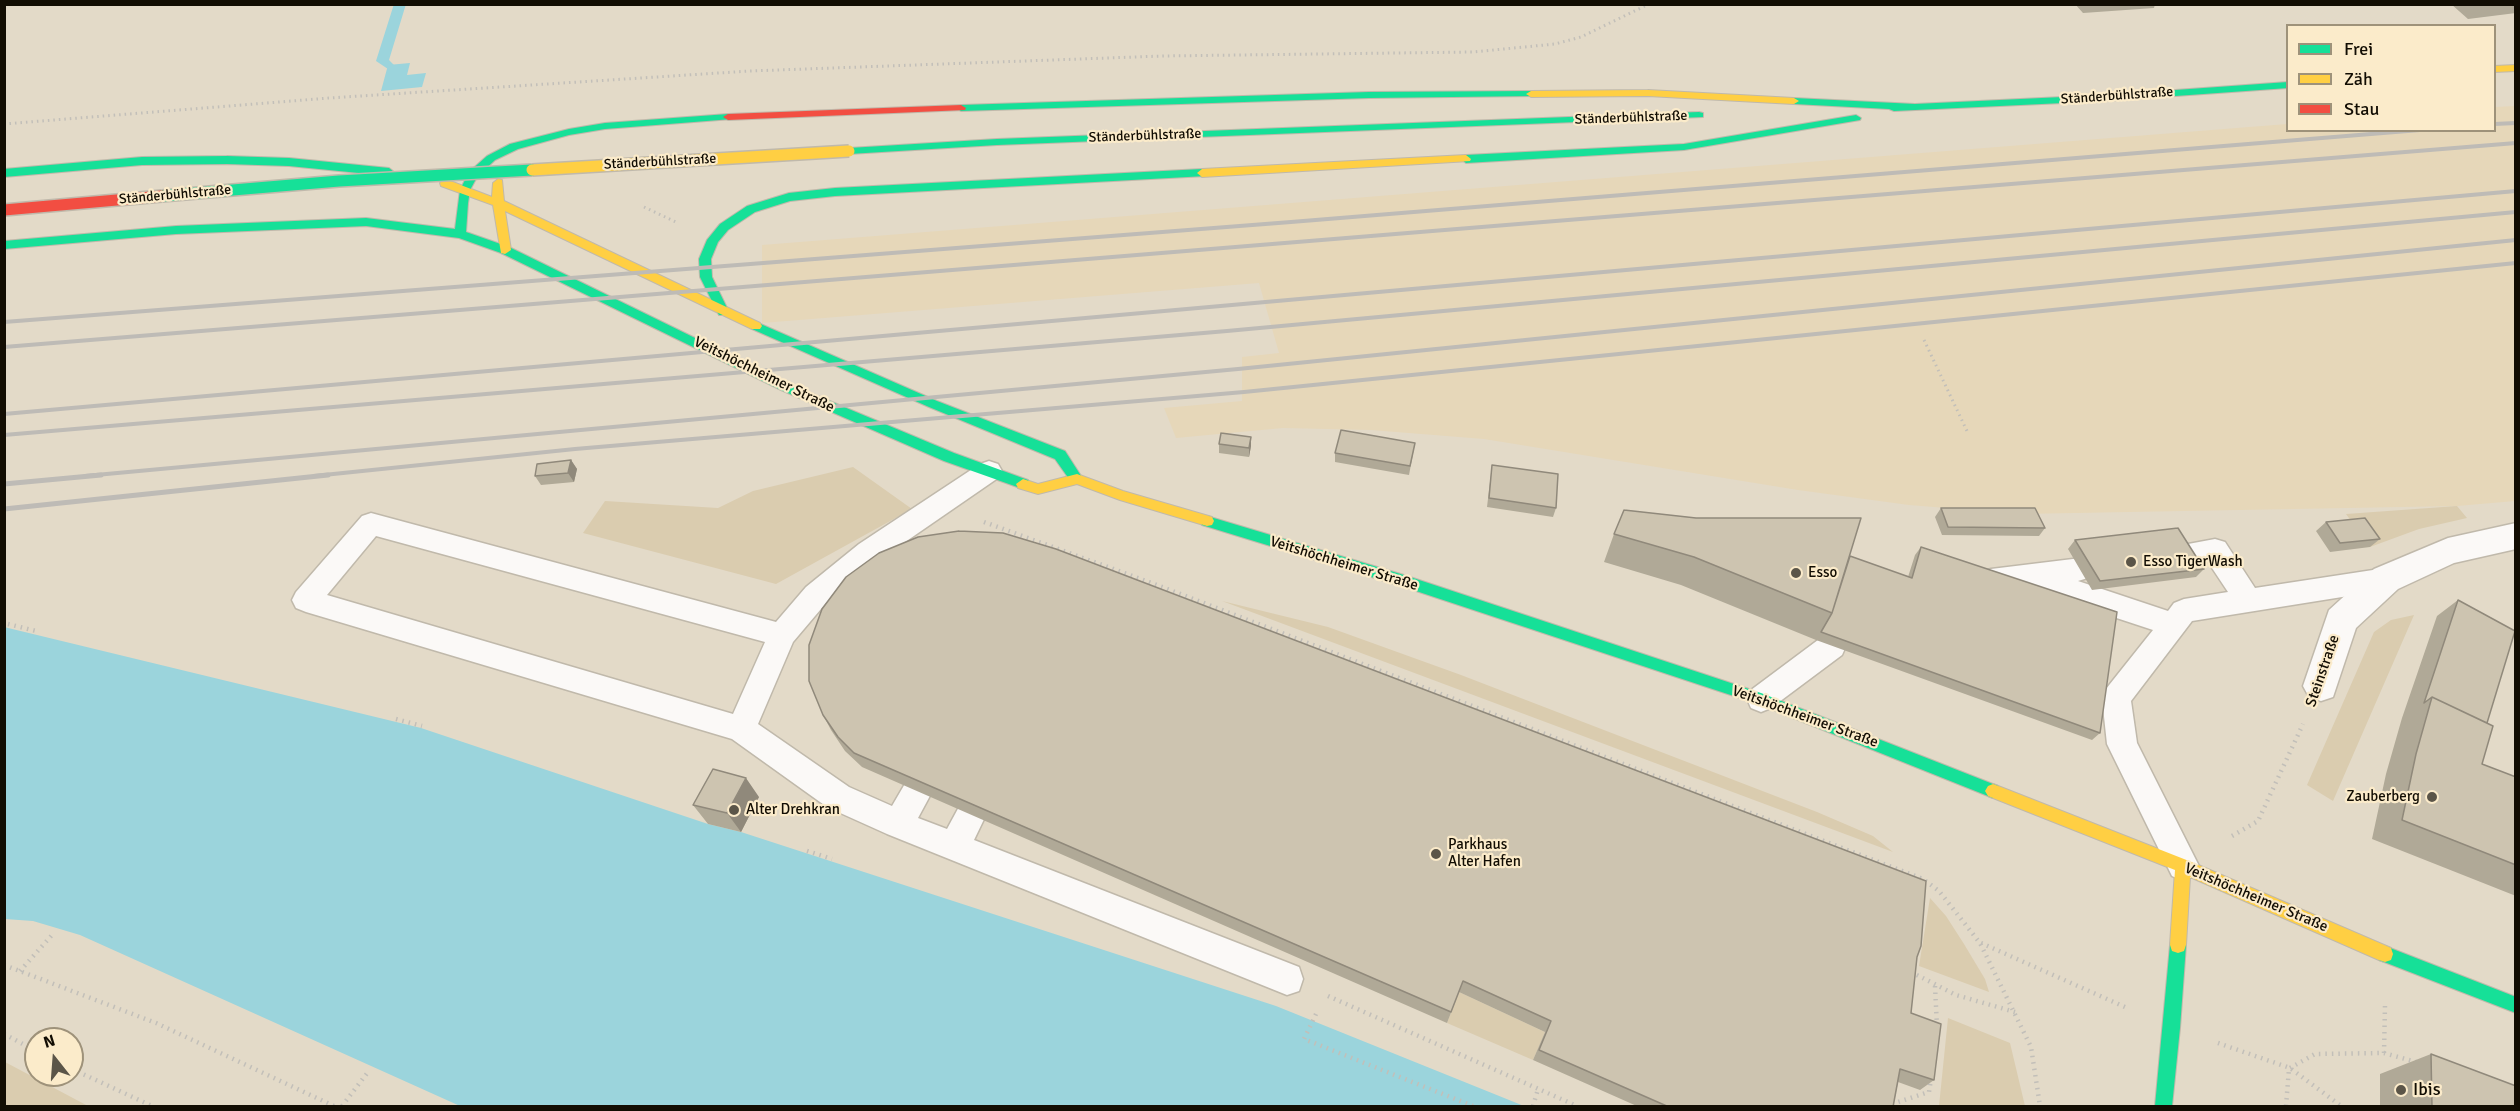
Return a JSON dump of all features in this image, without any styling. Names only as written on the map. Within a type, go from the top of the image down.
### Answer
[{"type":"main road","points":[[2496,69],[2516,68]]},
{"type":"main road","name":"Ständerbühlstraße","points":[[1761,113],[1915,107],[2286,85]]},
{"type":"main road","points":[[460,234],[465,190],[478,170],[490,158],[514,146],[605,126],[750,115],[1368,95],[1648,93],[1915,107]]},
{"type":"main road","points":[[723,312],[706,277],[705,260],[713,240],[724,227],[752,209],[789,197],[846,192],[1684,147],[1915,107]]},
{"type":"main road","name":"Ständerbühlstraße","points":[[4,210],[339,181],[1033,140],[1714,115]]},
{"type":"main road","points":[[505,250],[498,203],[499,178],[509,164],[529,153],[536,141]]},
{"type":"main road","points":[[4,174],[142,161],[289,162],[415,175],[498,203],[723,312],[933,405],[1060,455],[1077,479]]},
{"type":"main road","name":"Veitshöchheimer Straße","points":[[4,245],[176,230],[334,222],[366,222],[460,234],[505,250],[849,416],[989,471],[1038,489],[1077,479],[1221,527],[1404,582],[1761,699],[2183,866],[2386,954],[2516,1005]]},
{"type":"main road","points":[[2163,1107],[2172,1028],[2183,866]]},
{"type":"street","name":"Steinstraße","points":[[2321,686],[2341,620],[2386,579],[2448,551],[2516,536]]},
{"type":"lane","points":[[741,729],[782,635],[816,595],[846,568],[989,471]]},
{"type":"lane","points":[[782,635],[371,524],[306,600],[741,729],[838,797],[954,847],[1287,979]]},
{"type":"lane","points":[[2182,555],[2215,550],[2248,601]]},
{"type":"lane","points":[[1991,580],[2080,569]]},
{"type":"lane","points":[[2036,575],[2087,597],[2174,626]]},
{"type":"lane","points":[[2183,866],[2122,744],[2116,698],[2184,611],[2386,579]]},
{"type":"lane","points":[[1761,699],[1832,646]]},
{"type":"lane","points":[[898,824],[917,792]]},
{"type":"lane","points":[[954,847],[971,815]]},
{"type":"path","points":[[1924,340],[1967,431]]},
{"type":"path","points":[[938,505],[1171,591],[1923,879],[1939,891],[1980,942],[2031,1047],[2040,1107]]},
{"type":"path","points":[[8,624],[36,631]]},
{"type":"path","name":"Steinstraße","points":[[2183,866],[2258,821],[2321,686]]},
{"type":"path","points":[[396,719],[422,726]]},
{"type":"path","points":[[807,851],[832,859]]},
{"type":"path","points":[[1922,890],[1923,879]]},
{"type":"path","points":[[20,971],[52,935]]},
{"type":"path","points":[[1910,972],[1911,960]]},
{"type":"path","points":[[4,965],[156,1023],[334,1107]]},
{"type":"path","points":[[1903,969],[1956,995],[2015,1012]]},
{"type":"path","points":[[1287,979],[1577,1107]]},
{"type":"path","points":[[1935,986],[1937,1036]]},
{"type":"path","points":[[1313,1021],[1304,1039],[1473,1107]]},
{"type":"path","points":[[4,1034],[24,1045]]},
{"type":"path","points":[[2289,1068],[2315,1054],[2384,1053],[2428,1065]]},
{"type":"path","points":[[2286,1107],[2289,1068]]},
{"type":"path","points":[[2289,1068],[2341,1107]]},
{"type":"path","points":[[1886,1107],[1929,1092],[1932,1070]]},
{"type":"path","points":[[342,1107],[368,1072]]},
{"type":"path","points":[[84,1075],[152,1107]]},
{"type":"path","points":[[1533,1107],[1538,1089]]},
{"type":"shaded area","points":[[2515,106],[2515,501],[2457,506],[2020,514],[1909,505],[1798,490],[1484,439],[1371,430],[1283,428],[1176,438],[1164,408],[1242,401],[1242,357],[1279,353],[1259,283],[762,323],[762,245],[2286,124],[2286,132],[2496,132],[2496,107]]},
{"type":"shaded area","points":[[853,467],[912,509],[776,584],[583,533],[605,501],[718,508],[753,491]]},
{"type":"shaded area","points":[[2457,506],[2467,518],[2419,529],[2370,547],[2346,514]]},
{"type":"shaded area","points":[[1222,601],[1328,627],[1461,675],[1817,812],[1873,836],[1893,852]]},
{"type":"shaded area","points":[[2414,615],[2333,801],[2307,785],[2374,632],[2391,620]]},
{"type":"shaded area","points":[[1930,898],[1946,916],[1964,944],[1985,979],[1989,992],[1919,966]]},
{"type":"shaded area","points":[[1459,992],[1545,1032],[1533,1060],[1447,1023]]},
{"type":"shaded area","points":[[1948,1018],[2010,1043],[2025,1106],[1939,1106]]},
{"type":"shaded area","points":[[5,1062],[24,1072],[24,1087],[52,1087],[88,1106],[5,1106]]},
{"type":"water","points":[[410,63],[407,75],[426,73],[422,87],[381,91],[388,65]]},
{"type":"water","points":[[4,627],[421,728],[708,824],[741,832],[1276,1006],[1524,1106],[460,1106],[80,935],[33,921],[5,919]]},
{"type":"building","points":[[1341,430],[1415,443],[1410,466],[1335,453]]},
{"type":"building","points":[[1221,433],[1251,437],[1249,448],[1219,444]]},
{"type":"building","points":[[571,460],[568,473],[535,476],[537,464]]},
{"type":"building","points":[[1492,465],[1558,474],[1556,508],[1489,498]]},
{"type":"building","points":[[1941,508],[2035,508],[2045,528],[1948,527]]},
{"type":"building","points":[[1624,510],[1696,518],[1861,518],[1832,613],[1694,557],[1614,534]]},
{"type":"building","points":[[2365,518],[2380,539],[2340,543],[2326,522]]},
{"type":"building","name":"Esso TigerWash","points":[[2178,528],[2204,569],[2100,581],[2075,540]]},
{"type":"building","name":"Parkhaus Alter Hafen","points":[[959,531],[1003,533],[1056,549],[1926,881],[1921,946],[1917,957],[1911,1013],[1941,1024],[1934,1080],[1900,1069],[1893,1107],[1669,1107],[1539,1050],[1551,1021],[1463,981],[1451,1012],[854,753],[838,737],[823,715],[809,681],[809,645],[822,609],[846,577],[879,553],[918,537]]},
{"type":"building","points":[[1921,547],[2117,612],[2100,733],[1821,632],[1832,613],[1850,556],[1912,578]]},
{"type":"building","points":[[2458,600],[2515,631],[2487,723],[2432,697],[2424,703]]},
{"type":"building","points":[[2432,697],[2493,726],[2482,764],[2516,777],[2516,865],[2402,820],[2416,754]]},
{"type":"building","points":[[713,769],[746,778],[727,813],[693,805]]},
{"type":"building","points":[[2431,1054],[2516,1086],[2516,1107],[2432,1107]]},
{"type":"waterway","points":[[388,65],[382,61],[400,4]]},
{"type":"railway","points":[[2496,124],[2516,123]]},
{"type":"railway","points":[[4,322],[1291,222],[2395,132]]},
{"type":"railway","points":[[4,347],[2516,143]]},
{"type":"railway","points":[[4,414],[2516,191]]},
{"type":"railway","points":[[4,435],[1227,331],[2516,212]]},
{"type":"railway","points":[[85,476],[1238,369],[2516,240]]},
{"type":"railway","points":[[314,476],[575,449],[1244,392],[2516,263]]},
{"type":"railway","points":[[4,484],[101,475]]},
{"type":"railway","points":[[4,509],[328,475]]},
{"type":"traffic: fast","points":[[1894,108],[2105,98],[2286,85]]},
{"type":"traffic: fast","points":[[961,108],[1369,95],[1531,94]]},
{"type":"traffic: fast","points":[[1794,101],[1915,107]]},
{"type":"traffic: fast","points":[[849,151],[997,142],[1699,115]]},
{"type":"traffic: fast","points":[[4,245],[176,230],[366,222],[460,234],[462,203],[465,190],[473,175],[491,158],[514,146],[569,132],[605,126],[728,117]]},
{"type":"traffic: fast","points":[[1466,159],[1684,147],[1856,118]]},
{"type":"traffic: fast","points":[[4,173],[142,161],[227,160],[289,162],[389,172]]},
{"type":"traffic: fast","points":[[162,196],[339,181],[532,170]]},
{"type":"traffic: fast","points":[[723,312],[706,277],[705,259],[713,240],[724,227],[751,209],[789,197],[835,192],[1202,173]]},
{"type":"traffic: fast","points":[[460,234],[505,250],[785,387],[949,457],[1023,484]]},
{"type":"traffic: fast","points":[[756,326],[933,404],[1060,455],[1077,479]]},
{"type":"traffic: fast","points":[[1207,521],[1404,581],[1761,699],[1993,791]]},
{"type":"traffic: fast","points":[[2163,1106],[2178,945]]},
{"type":"traffic: fast","points":[[2385,954],[2516,1005]]},
{"type":"traffic: slow","points":[[2496,69],[2516,68]]},
{"type":"traffic: slow","points":[[1531,94],[1648,93],[1794,101]]},
{"type":"traffic: slow","points":[[532,170],[849,151]]},
{"type":"traffic: slow","points":[[1202,173],[1466,159]]},
{"type":"traffic: slow","points":[[445,183],[498,203]]},
{"type":"traffic: slow","points":[[498,183],[498,203],[505,250]]},
{"type":"traffic: slow","points":[[498,203],[756,326]]},
{"type":"traffic: slow","points":[[1023,484],[1038,489],[1077,479],[1120,495],[1207,521]]},
{"type":"traffic: slow","points":[[1993,791],[2183,866],[2178,945]]},
{"type":"traffic: slow","points":[[2183,866],[2385,954]]},
{"type":"traffic: jam","points":[[728,117],[961,108]]},
{"type":"traffic: jam","points":[[4,210],[162,196]]},
{"type":"place","name":"Esso TigerWash","points":[[2131,562]]},
{"type":"place","name":"Esso","points":[[1796,573]]},
{"type":"place","name":"Zauberberg","points":[[2432,797]]},
{"type":"place","name":"Alter Drehkran","points":[[734,810]]},
{"type":"place","name":"Parkhaus Alter Hafen","points":[[1436,854]]},
{"type":"place","name":"Ibis","points":[[2401,1090]]}]
